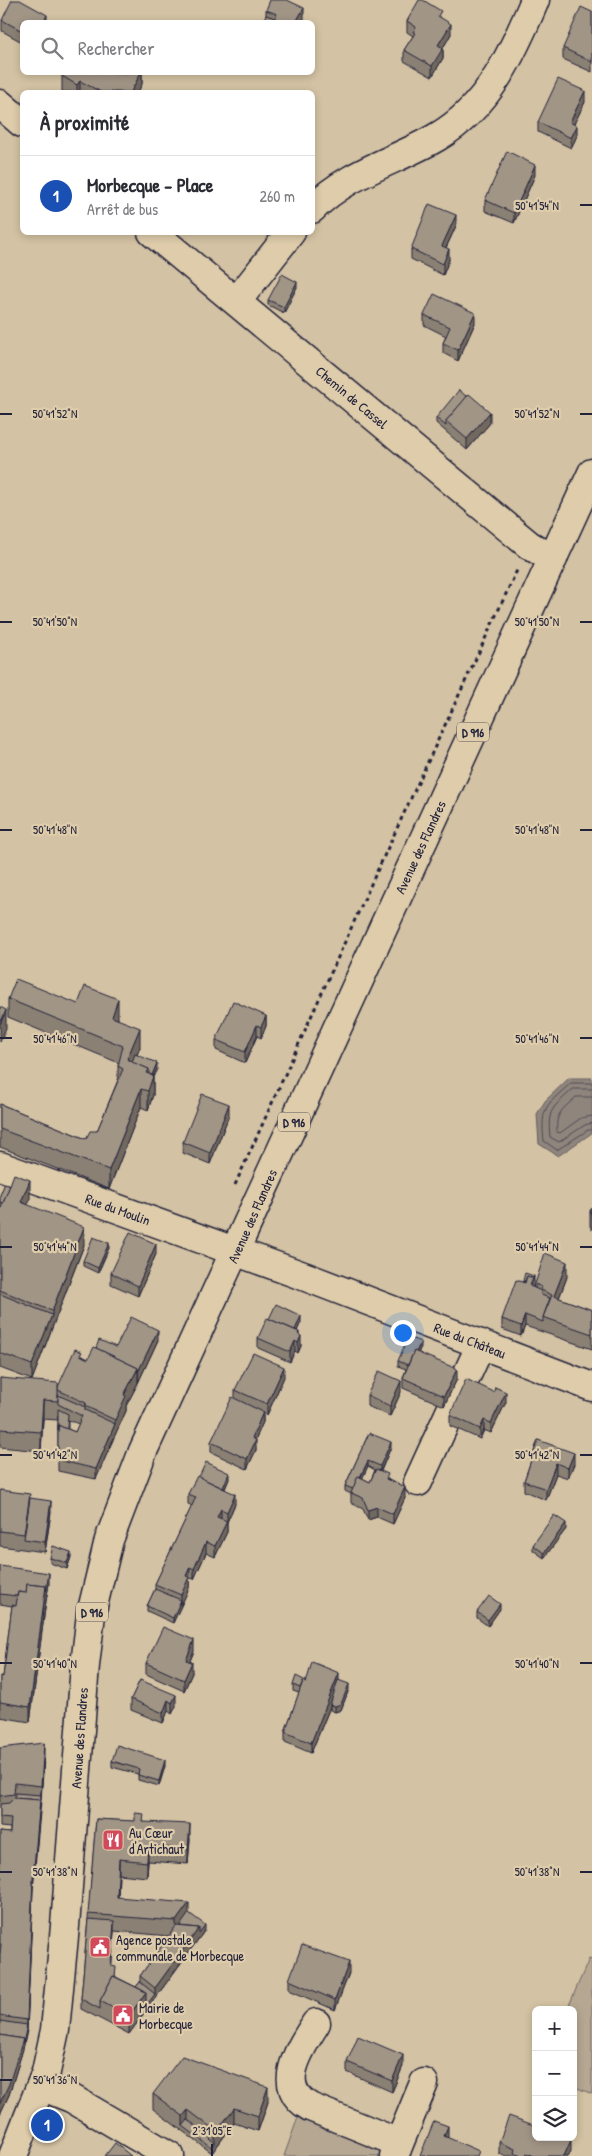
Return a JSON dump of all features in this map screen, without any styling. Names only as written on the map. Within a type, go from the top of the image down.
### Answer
[{"type":"main road","points":[[315,206],[339,186],[367,170],[436,138],[465,117],[494,83],[535,0]]},
{"type":"main road","points":[[0,104],[20,121]]},
{"type":"main road","name":"Chemin de Cassel","points":[[156,235],[529,545],[553,558]]},
{"type":"main road","points":[[237,301],[289,235]]},
{"type":"main road","name":"Avenue des Flandres","points":[[41,2086],[51,2052],[58,1999],[85,1665],[91,1614],[102,1564],[116,1517],[133,1475],[592,473]]},
{"type":"main road","name":"Rue du Moulin","points":[[0,1166],[235,1252]]},
{"type":"main road","name":"Rue du Château","points":[[235,1252],[306,1276],[592,1387]]},
{"type":"main road","points":[[418,1482],[481,1344]]},
{"type":"main road","points":[[316,2023],[298,2050],[292,2068],[292,2078],[302,2103],[396,2150],[424,2083]]},
{"type":"main road","points":[[41,2086],[71,2098],[170,2156]]},
{"type":"main road","name":"D 916","points":[[13,2156],[41,2086]]},
{"type":"path","points":[[232,1191],[388,846],[529,545]]},
{"type":"shaded area","points":[[589,1959],[592,1960],[592,2094],[577,2088],[577,2006],[569,2006]]},
{"type":"shaded area","points":[[301,2109],[392,2149],[389,2156],[284,2156]]},
{"type":"water","points":[[569,1078],[592,1078],[592,1133],[558,1156],[539,1144],[537,1114],[545,1101]]},
{"type":"building","points":[[12,0],[20,0],[47,15],[44,20],[20,20],[20,30],[2,20]]},
{"type":"building","points":[[270,0],[287,0],[304,8],[297,20],[274,20],[277,14],[266,10]]},
{"type":"building","points":[[419,0],[423,0],[441,11],[438,16],[451,24],[438,45],[443,48],[432,66],[404,50],[415,33],[413,32],[416,27],[407,21]]},
{"type":"building","points":[[581,7],[592,12],[592,62],[563,48]]},
{"type":"building","points":[[266,15],[275,18],[274,20],[263,20]]},
{"type":"building","points":[[140,75],[132,90],[97,90],[80,81],[77,85],[62,76]]},
{"type":"building","points":[[558,79],[585,91],[570,122],[577,126],[571,138],[538,122]]},
{"type":"building","points":[[507,151],[535,165],[514,213],[485,200]]},
{"type":"building","points":[[429,204],[456,215],[442,246],[449,249],[443,264],[411,249]]},
{"type":"building","points":[[282,274],[297,282],[284,307],[268,300]]},
{"type":"building","points":[[434,294],[475,313],[458,350],[443,343],[450,327],[424,315]]},
{"type":"building","points":[[459,390],[467,397],[446,421],[446,426],[436,418]]},
{"type":"building","points":[[469,394],[490,412],[467,439],[446,421]]},
{"type":"building","points":[[16,979],[78,1004],[85,986],[118,999],[112,1017],[140,1028],[127,1059],[149,1069],[147,1073],[153,1076],[148,1091],[141,1089],[109,1170],[0,1129],[0,1104],[86,1139],[90,1131],[97,1131],[123,1069],[118,1066],[123,1046],[8,999]]},
{"type":"building","points":[[233,1001],[266,1016],[261,1027],[257,1025],[245,1052],[216,1040]]},
{"type":"building","points":[[0,1007],[6,1010],[0,1024]]},
{"type":"building","points":[[135,1054],[157,1063],[152,1075],[149,1074],[149,1069],[132,1062]]},
{"type":"building","points":[[202,1094],[229,1104],[210,1153],[183,1142]]},
{"type":"building","points":[[14,1174],[30,1180],[21,1202],[84,1227],[52,1311],[0,1290],[0,1211]]},
{"type":"building","points":[[5,1183],[10,1185],[3,1203],[0,1202],[0,1195]]},
{"type":"building","points":[[130,1232],[156,1244],[138,1286],[111,1273]]},
{"type":"building","points":[[93,1237],[109,1243],[98,1268],[83,1261]]},
{"type":"building","points":[[545,1253],[567,1262],[554,1296],[592,1310],[592,1334],[543,1317],[552,1295],[541,1290],[542,1287],[535,1284]]},
{"type":"building","points":[[525,1273],[534,1276],[533,1279],[527,1276],[525,1281],[523,1281]]},
{"type":"building","points":[[527,1276],[533,1278],[530,1286],[541,1291],[541,1295],[550,1298],[543,1322],[525,1315],[521,1326],[502,1319],[516,1280],[525,1283]]},
{"type":"building","points":[[0,1294],[52,1315],[32,1365],[0,1353]]},
{"type":"building","points":[[276,1304],[301,1316],[295,1330],[269,1319]]},
{"type":"building","points":[[131,1317],[158,1330],[138,1372],[138,1368],[96,1348],[99,1340],[116,1347]]},
{"type":"building","points":[[267,1318],[299,1332],[298,1334],[301,1336],[298,1343],[295,1341],[290,1352],[258,1338]]},
{"type":"building","points":[[408,1337],[421,1342],[416,1352],[414,1351],[408,1365],[398,1361]]},
{"type":"building","points":[[94,1347],[138,1368],[124,1395],[126,1396],[115,1420],[85,1406],[86,1403],[58,1390],[75,1349],[82,1352],[80,1355],[88,1359]]},
{"type":"building","points":[[414,1351],[457,1369],[444,1396],[403,1378]]},
{"type":"building","points":[[253,1353],[284,1367],[267,1404],[235,1390]]},
{"type":"building","points":[[379,1371],[401,1381],[390,1406],[367,1395]]},
{"type":"building","points":[[0,1378],[58,1383],[58,1401],[43,1400],[41,1432],[0,1429]]},
{"type":"building","points":[[466,1379],[494,1392],[495,1387],[506,1392],[491,1423],[484,1420],[480,1429],[450,1415]]},
{"type":"building","points":[[58,1395],[85,1407],[85,1410],[115,1424],[96,1469],[58,1460],[58,1425],[75,1432],[82,1416],[58,1404]]},
{"type":"building","points":[[232,1397],[263,1412],[252,1438],[256,1440],[247,1459],[211,1442]]},
{"type":"building","points":[[58,1409],[68,1414],[67,1429],[58,1425]]},
{"type":"building","points":[[369,1433],[391,1442],[380,1466],[368,1461],[360,1477],[358,1476],[353,1489],[345,1486]]},
{"type":"building","points":[[538,1440],[574,1453],[568,1468],[556,1463],[546,1489],[524,1481]]},
{"type":"building","points":[[206,1462],[229,1473],[223,1488],[199,1477]]},
{"type":"building","points":[[376,1469],[388,1474],[386,1479],[405,1487],[393,1514],[377,1507],[368,1510],[363,1498],[351,1493],[358,1476],[370,1482]]},
{"type":"building","points":[[197,1476],[235,1494],[227,1512],[221,1509],[217,1517],[227,1521],[215,1546],[206,1542],[194,1569],[190,1567],[186,1576],[189,1577],[181,1595],[155,1584],[196,1497],[188,1494]]},
{"type":"building","points":[[0,1490],[30,1494],[24,1534],[0,1531]]},
{"type":"building","points":[[30,1498],[51,1501],[45,1542],[24,1539]]},
{"type":"building","points":[[554,1515],[566,1523],[544,1553],[533,1545]]},
{"type":"building","points":[[53,1546],[71,1552],[67,1563],[50,1558]]},
{"type":"building","points":[[0,1566],[49,1573],[46,1591],[46,1586],[27,1584],[26,1593],[18,1592],[17,1596],[0,1594]]},
{"type":"building","points":[[27,1584],[46,1586],[30,1707],[0,1702],[0,1676],[3,1677],[12,1605],[16,1606],[18,1592],[26,1593]]},
{"type":"building","points":[[155,1589],[181,1600],[173,1618],[147,1606]]},
{"type":"building","points":[[489,1596],[500,1604],[488,1620],[477,1612]]},
{"type":"building","points":[[163,1627],[194,1640],[186,1660],[192,1662],[184,1680],[146,1663]]},
{"type":"building","points":[[312,1662],[339,1673],[311,1743],[285,1732],[303,1681],[306,1683]]},
{"type":"building","points":[[296,1676],[306,1681],[306,1683],[303,1681],[300,1688],[293,1685]]},
{"type":"building","points":[[140,1680],[176,1695],[172,1703],[168,1700],[163,1713],[131,1699]]},
{"type":"building","points":[[338,1680],[349,1684],[341,1704],[330,1705]]},
{"type":"building","points":[[44,1743],[41,1786],[15,1783],[14,1794],[0,1796],[0,1748]]},
{"type":"building","points":[[117,1745],[165,1760],[159,1781],[138,1775],[139,1769],[112,1761]]},
{"type":"building","points":[[15,1793],[41,1795],[40,1805],[40,1800],[15,1798]]},
{"type":"building","points":[[14,1798],[40,1800],[33,1879],[27,2020],[0,2016],[0,1909],[2,1877],[0,1877],[0,1832],[10,1833],[11,1818],[0,1817],[0,1804],[9,1803]]},
{"type":"building","points":[[135,1813],[144,1814],[143,1822],[190,1824],[188,1849],[148,1846],[147,1862],[119,1859],[117,1897],[189,1903],[176,1921],[88,1914],[96,1819],[135,1821]]},
{"type":"building","points":[[189,1913],[205,1925],[199,1933],[199,1928],[180,1926]]},
{"type":"building","points":[[88,1919],[114,1921],[111,1966],[116,1967],[115,1977],[113,1976],[100,2001],[100,2009],[81,1999]]},
{"type":"building","points":[[176,1926],[199,1928],[155,1988],[140,1976]]},
{"type":"building","points":[[302,1945],[349,1962],[335,2000],[289,1980]]},
{"type":"building","points":[[113,1976],[146,1992],[129,2016],[100,2001]]},
{"type":"building","points":[[140,1982],[155,1994],[146,2006],[146,1992],[136,1987]]},
{"type":"building","points":[[0,2021],[27,2025],[23,2044],[23,2039],[0,2035]]},
{"type":"building","points":[[0,2035],[23,2039],[9,2084],[0,2103]]},
{"type":"building","points":[[358,2036],[403,2055],[392,2081],[347,2062]]},
{"type":"building","points":[[182,2056],[268,2087],[258,2116],[234,2108],[215,2134],[210,2130],[212,2128],[188,2110],[183,2116],[153,2094]]},
{"type":"building","points":[[509,2116],[532,2125],[532,2141],[571,2141],[564,2156],[534,2156],[527,2153],[525,2156],[521,2156],[514,2153],[515,2149],[499,2142]]},
{"type":"building","points":[[188,2120],[210,2137],[215,2143],[212,2148],[183,2126]]},
{"type":"building","points":[[434,2121],[448,2126],[444,2136],[479,2151],[477,2156],[420,2156]]},
{"type":"building","points":[[115,2143],[131,2156],[105,2156]]},
{"type":"place","name":"Au Cœur d'Artichaut","points":[[113,1840]]},
{"type":"place","name":"Agence postale communale de Morbecque","points":[[100,1947]]},
{"type":"place","name":"Mairie de Morbecque","points":[[123,2015]]},
{"type":"place","name":"Morbecque – Place","points":[[47,2125]]}]
